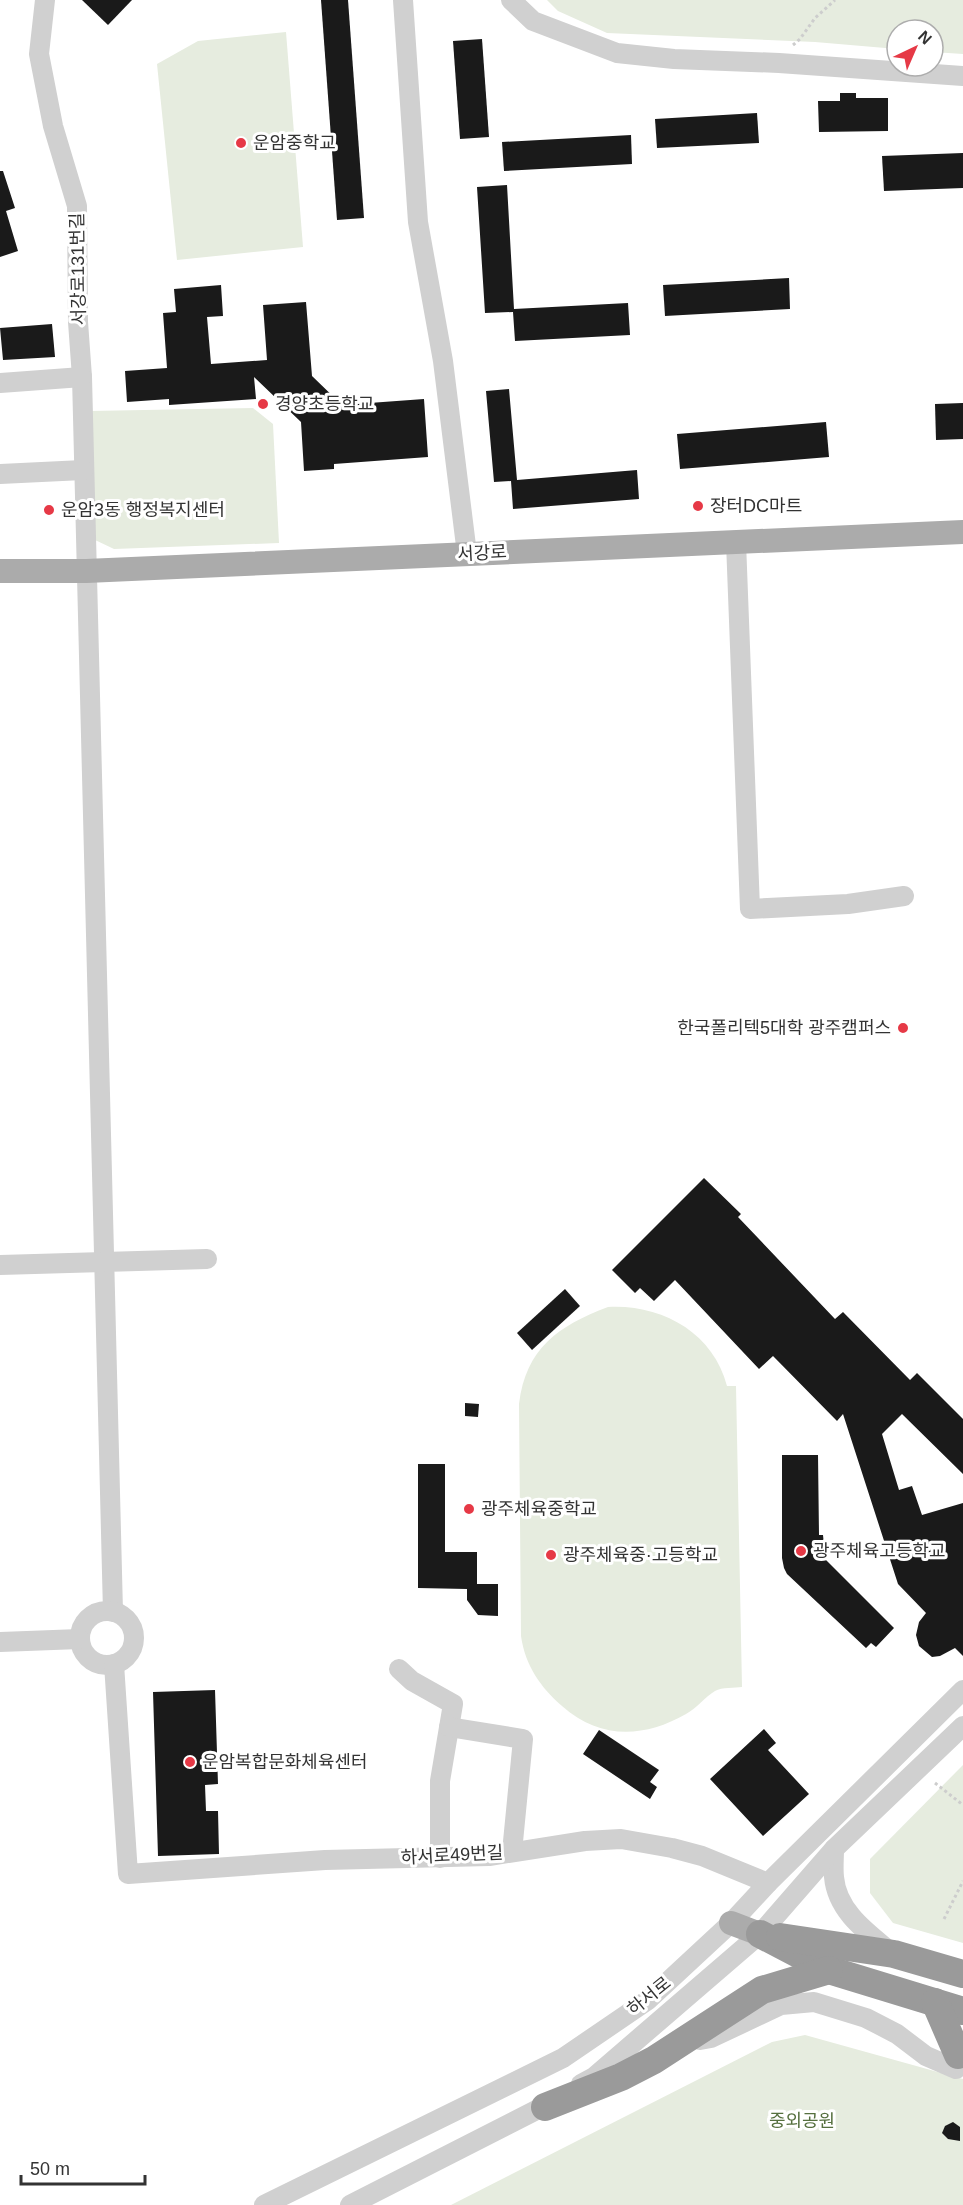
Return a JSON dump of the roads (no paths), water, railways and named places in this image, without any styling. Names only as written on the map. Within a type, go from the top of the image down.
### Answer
[{"type":"highway","points":[[760,1934],[894,1954],[963,1974]]},
{"type":"highway","points":[[760,1934],[829,1970],[963,2011]]},
{"type":"highway","points":[[545,2107],[621,2077],[680,2043],[762,1990],[829,1970]]},
{"type":"highway","points":[[935,2002],[960,2063]]},
{"type":"main road","name":"서강로","points":[[0,571],[86,571],[963,532]]},
{"type":"main road","points":[[730,1923],[760,1934]]},
{"type":"street","name":"서강로131번길","points":[[45,0],[39,54],[53,126],[77,206],[78,322],[82,377],[113,1612]]},
{"type":"street","points":[[403,0],[418,222],[444,361],[467,554]]},
{"type":"street","points":[[511,0],[533,21],[617,53],[674,59],[779,63],[963,76]]},
{"type":"street","points":[[0,383],[82,377]]},
{"type":"street","points":[[0,474],[83,470]]},
{"type":"street","points":[[736,542],[750,909],[848,904],[904,896]]},
{"type":"street","points":[[0,1265],[207,1259]]},
{"type":"street","points":[[104,1611],[113,1612],[129,1622],[133,1630],[132,1649],[127,1657],[114,1664],[100,1664],[85,1654],[80,1639],[82,1627],[88,1619],[104,1611]]},
{"type":"street","points":[[0,1642],[80,1639]]},
{"type":"street","name":"하서로49번길","points":[[114,1664],[128,1874],[326,1860],[489,1856],[585,1841],[621,1839],[702,1856],[768,1883]]},
{"type":"street","points":[[399,1669],[412,1681],[453,1704],[440,1781],[441,1858]]},
{"type":"street","name":"하서로","points":[[264,2205],[563,2058],[648,2000],[730,1923],[963,1690]]},
{"type":"street","name":"하서로","points":[[350,2205],[545,2107],[594,2077],[760,1934],[834,1849],[963,1726]]},
{"type":"street","points":[[449,1727],[523,1739],[512,1852]]},
{"type":"street","points":[[834,1849],[834,1879],[842,1903],[857,1924],[894,1954]]},
{"type":"street","points":[[680,2043],[711,2038],[781,2005],[814,2002],[866,2018],[897,2034],[926,2056],[960,2063]]},
{"type":"place","name":"운암중학교","points":[[241,143]]},
{"type":"place","name":"경양초등학교","points":[[263,404]]},
{"type":"place","name":"장터DC마트","points":[[698,506]]},
{"type":"place","name":"운암3동 행정복지센터","points":[[49,510]]},
{"type":"place","name":"한국폴리텍5대학 광주캠퍼스","points":[[903,1028]]},
{"type":"place","name":"광주체육중학교","points":[[469,1509]]},
{"type":"place","name":"광주체육고등학교","points":[[801,1551]]},
{"type":"place","name":"광주체육중·고등학교","points":[[551,1555]]},
{"type":"place","name":"운암복합문화체육센터","points":[[190,1762]]},
{"type":"park label","name":"중외공원","points":[[802,2121]]}]
